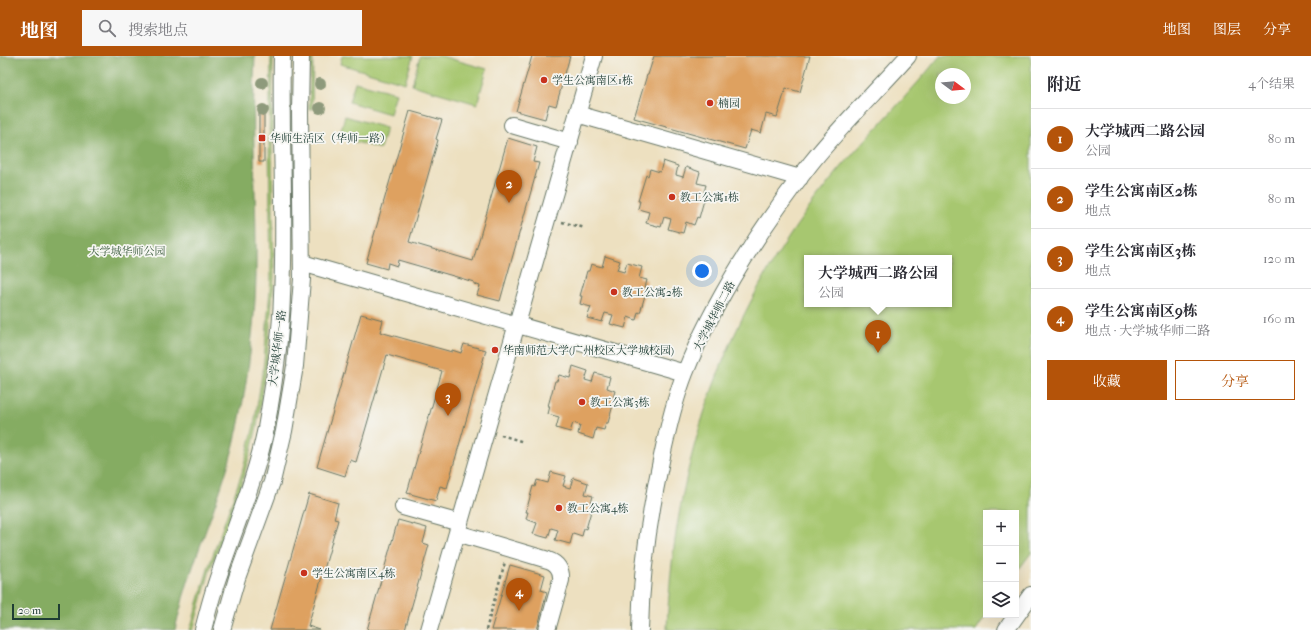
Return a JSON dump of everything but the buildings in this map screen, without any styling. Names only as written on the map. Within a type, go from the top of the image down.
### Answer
[{"type":"street","name":"大学城华师一路","points":[[203,630],[220,573],[254,477],[266,428],[274,378],[283,278],[281,137],[282,56]]},
{"type":"street","name":"大学城华师一路","points":[[222,630],[237,578],[272,482],[284,431],[297,348],[302,263],[300,119],[301,56]]},
{"type":"street","points":[[429,630],[594,56]]},
{"type":"street","name":"大学城华师二路","points":[[640,630],[644,570],[654,492],[666,440],[686,373],[704,332],[734,276],[774,213],[800,178],[844,125],[908,56]]},
{"type":"street","points":[[577,114],[800,178]]},
{"type":"street","points":[[512,125],[570,142]]},
{"type":"street","points":[[302,263],[686,373]]},
{"type":"street","points":[[403,507],[509,548],[552,561],[560,570],[562,576],[547,630]]},
{"type":"street","points":[[1006,630],[1031,595]]},
{"type":"path","points":[[548,218],[585,228]]},
{"type":"path","points":[[486,431],[524,442]]},
{"type":"path","points":[[486,630],[509,548]]},
{"type":"green space","name":"大学城华师公园","points":[[0,56],[255,56],[254,138],[256,276],[253,331],[248,368],[239,423],[228,467],[190,576],[175,630],[0,630]]},
{"type":"green space","points":[[271,56],[273,56],[272,142],[274,278],[267,362],[257,426],[251,451],[238,496],[210,570],[193,630],[190,630],[208,569],[242,473],[254,426],[264,362],[271,278],[269,142]]},
{"type":"green space","points":[[311,56],[313,56],[312,109],[309,109]]},
{"type":"green space","points":[[342,56],[413,56],[405,83],[340,64]]},
{"type":"green space","points":[[420,56],[441,56],[487,69],[477,104],[412,85]]},
{"type":"green space","points":[[940,56],[1031,56],[1031,553],[1019,569],[1019,510],[983,510],[984,618],[976,630],[667,630],[671,571],[679,514],[691,458],[707,403],[728,350],[752,299],[781,249],[815,200],[845,163]]},
{"type":"green space","points":[[355,82],[396,93],[390,114],[349,102]]},
{"type":"green space","points":[[345,116],[386,128],[380,149],[339,137]]},
{"type":"place","name":"学生公寓南区1栋","points":[[544,80]]},
{"type":"place","name":"楠园","points":[[710,103]]},
{"type":"place","name":"华师生活区（华师一路）","points":[[262,138]]},
{"type":"place","name":"教工公寓1栋","points":[[672,197]]},
{"type":"place","name":"学生公寓南区2栋","points":[[509,203]]},
{"type":"place","name":"教工公寓2栋","points":[[614,292]]},
{"type":"place","name":"华南师范大学(广州校区大学城校园)","points":[[495,350]]},
{"type":"place","name":"大学城西二路公园","points":[[878,353]]},
{"type":"place","name":"教工公寓3栋","points":[[582,402]]},
{"type":"place","name":"学生公寓南区3栋","points":[[448,416]]},
{"type":"place","name":"教工公寓4栋","points":[[559,508]]},
{"type":"place","name":"学生公寓南区4栋","points":[[304,573]]},
{"type":"place","name":"学生公寓南区9栋","points":[[519,611]]}]
